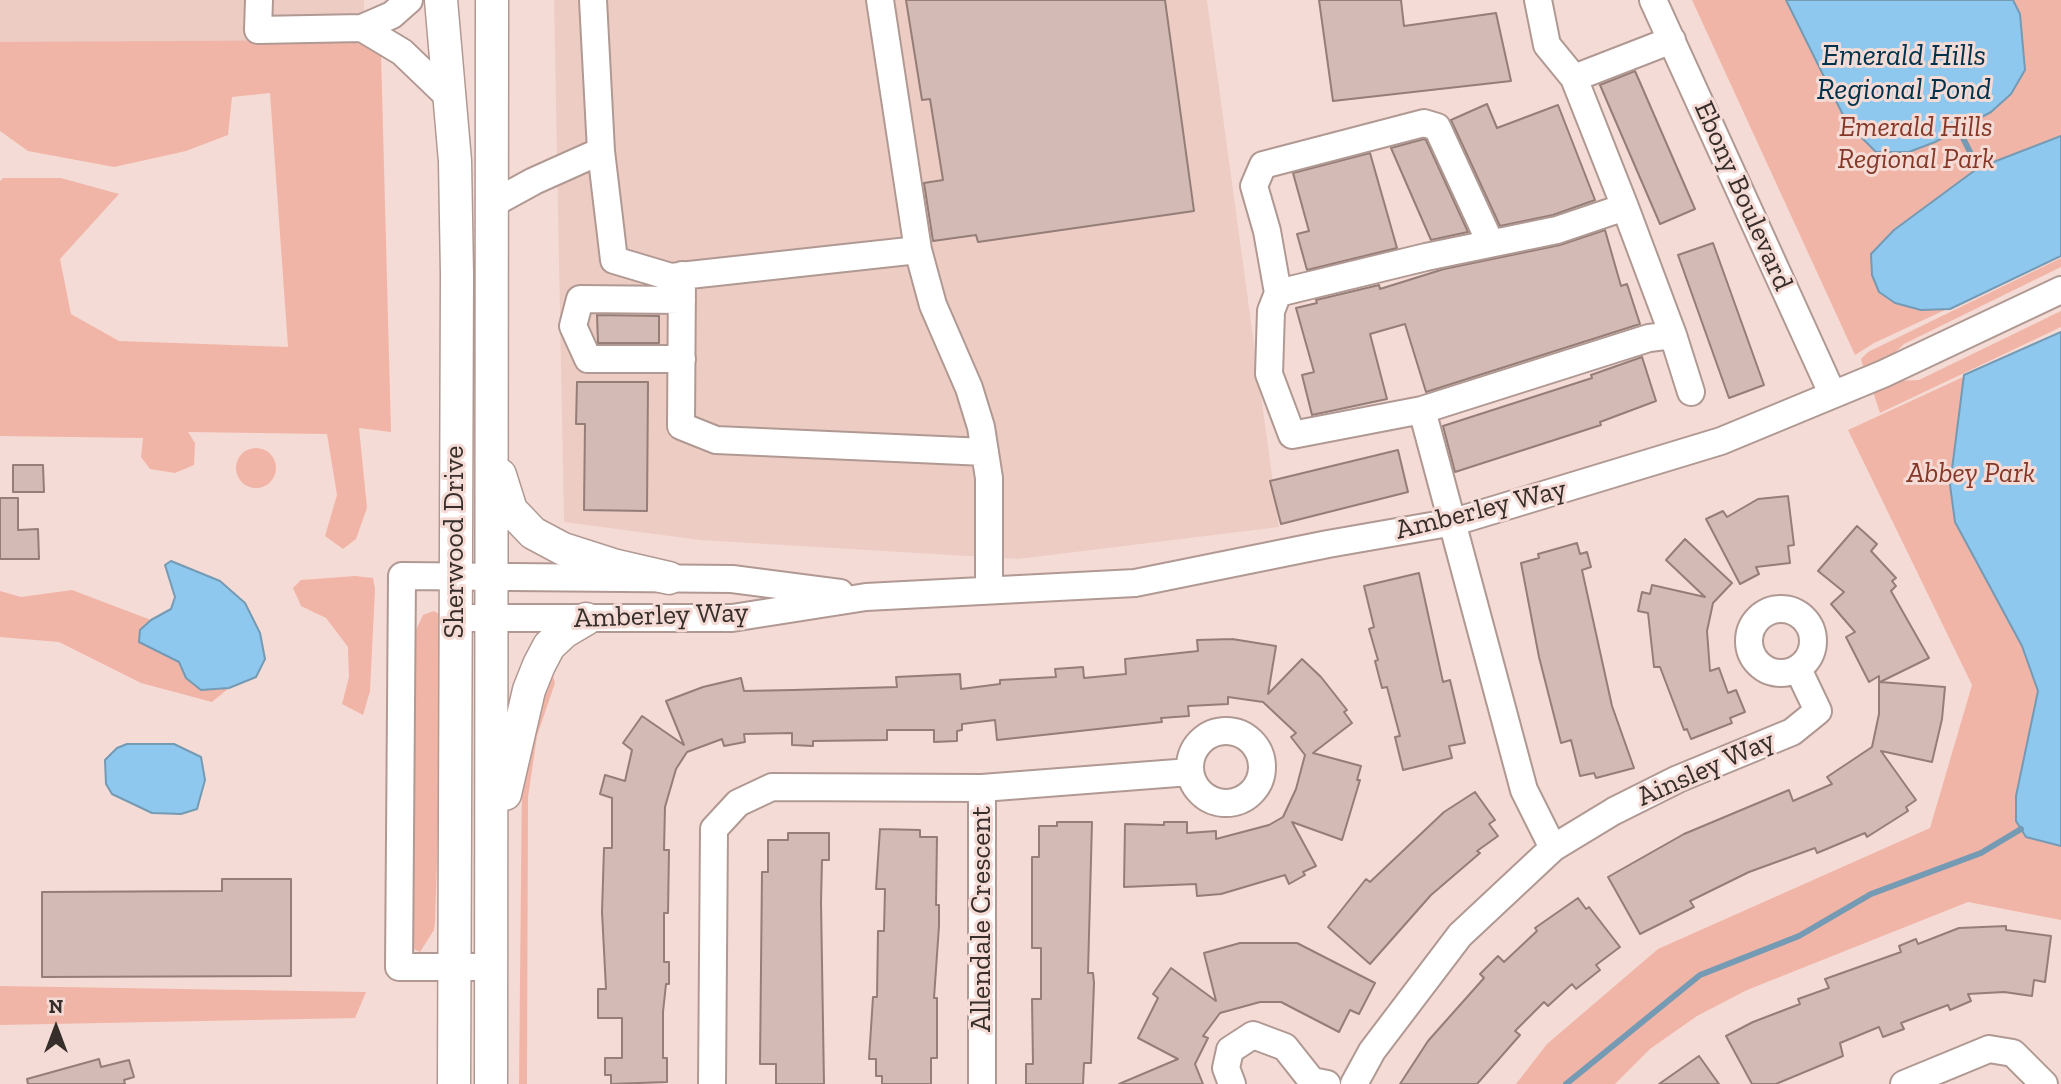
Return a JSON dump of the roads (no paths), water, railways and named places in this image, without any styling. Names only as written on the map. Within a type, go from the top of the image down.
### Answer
[{"type":"main road","name":"Sherwood Drive","points":[[441,0],[451,99],[457,275],[454,1084]]},
{"type":"main road","name":"Sherwood Drive","points":[[491,1],[491,430],[494,577],[491,1084]]},
{"type":"main road","points":[[491,430],[504,491],[520,522],[563,548],[613,565],[668,578]]},
{"type":"main road","points":[[491,892],[504,802],[529,690],[549,646],[564,632],[586,619]]},
{"type":"street","points":[[259,0],[258,30],[362,28],[392,15],[409,0]]},
{"type":"street","points":[[593,0],[601,151],[614,260],[671,277],[682,288],[681,426],[716,440],[985,452]]},
{"type":"street","points":[[880,0],[918,250],[933,305],[969,388],[981,427],[989,478],[989,590]]},
{"type":"street","points":[[1538,0],[1547,45],[1573,78],[1674,335],[1681,369],[1691,392]]},
{"type":"street","name":"Ebony Boulevard","points":[[1653,0],[1832,393]]},
{"type":"street","points":[[362,28],[402,52],[451,99]]},
{"type":"street","points":[[1573,78],[1672,40]]},
{"type":"street","points":[[1490,242],[1437,127],[1424,123],[1263,165],[1254,186],[1267,231],[1279,293],[1271,311],[1269,374],[1292,435],[1422,410],[1649,338],[1674,335]]},
{"type":"street","points":[[492,204],[534,181],[601,151]]},
{"type":"street","points":[[1279,293],[1490,242],[1557,230],[1625,207]]},
{"type":"street","points":[[682,359],[588,359],[573,326],[580,299],[682,288],[918,250]]},
{"type":"street","name":"Amberley Way","points":[[455,618],[732,618],[866,597],[1135,583],[1454,522],[1721,440],[1883,374],[2061,289]]},
{"type":"street","points":[[1422,410],[1524,790],[1553,848]]},
{"type":"street","name":"Amberley Way","points":[[454,966],[399,967],[402,576],[732,579],[866,597]]},
{"type":"street","name":"Ainsley Way","points":[[1354,1084],[1372,1051],[1460,935],[1553,848],[1614,811],[1657,790],[1792,732],[1818,711],[1798,669]]},
{"type":"street","points":[[982,788],[1190,772]]},
{"type":"street","name":"Allendale Crescent","points":[[712,1084],[714,829],[738,803],[772,787],[982,788],[982,1084]]},
{"type":"street","points":[[454,966],[490,967]]},
{"type":"street","points":[[1232,1084],[1226,1068],[1230,1050],[1253,1035],[1284,1047],[1312,1081],[1327,1084]]},
{"type":"street","points":[[1904,1084],[1989,1049],[2013,1053],[2044,1084]]},
{"type":"water","name":"Emerald Hills Regional Pond","points":[[1786,0],[2013,0],[2020,14],[2025,70],[2011,94],[1991,112],[1935,142],[1909,152],[1876,152],[1847,123]]},
{"type":"water","name":"Emerald Hills Regional Pond","points":[[2061,136],[2061,256],[1950,309],[1921,310],[1895,303],[1879,292],[1872,275],[1871,254],[1894,230],[1978,168]]},
{"type":"water","points":[[2061,332],[2061,846],[2026,837],[2016,821],[2016,796],[2038,691],[2022,646],[1955,522],[1950,485],[1964,375]]},
{"type":"water","points":[[171,561],[220,581],[245,603],[260,633],[265,659],[256,677],[229,688],[201,690],[186,678],[179,662],[139,642],[140,630],[151,620],[171,609],[175,597],[165,565]]},
{"type":"water","points":[[127,744],[174,744],[201,757],[205,780],[197,809],[181,814],[152,813],[112,794],[106,784],[105,760],[117,748]]},
{"type":"waterway","points":[[1958,128],[1978,168]]},
{"type":"waterway","points":[[1566,1084],[1700,975],[1799,936],[1871,894],[1981,853],[2021,829]]},
{"type":"park label","name":"Emerald Hills Regional Park","points":[[1916,144]]},
{"type":"park label","name":"Abbey Park","points":[[1971,474]]}]
